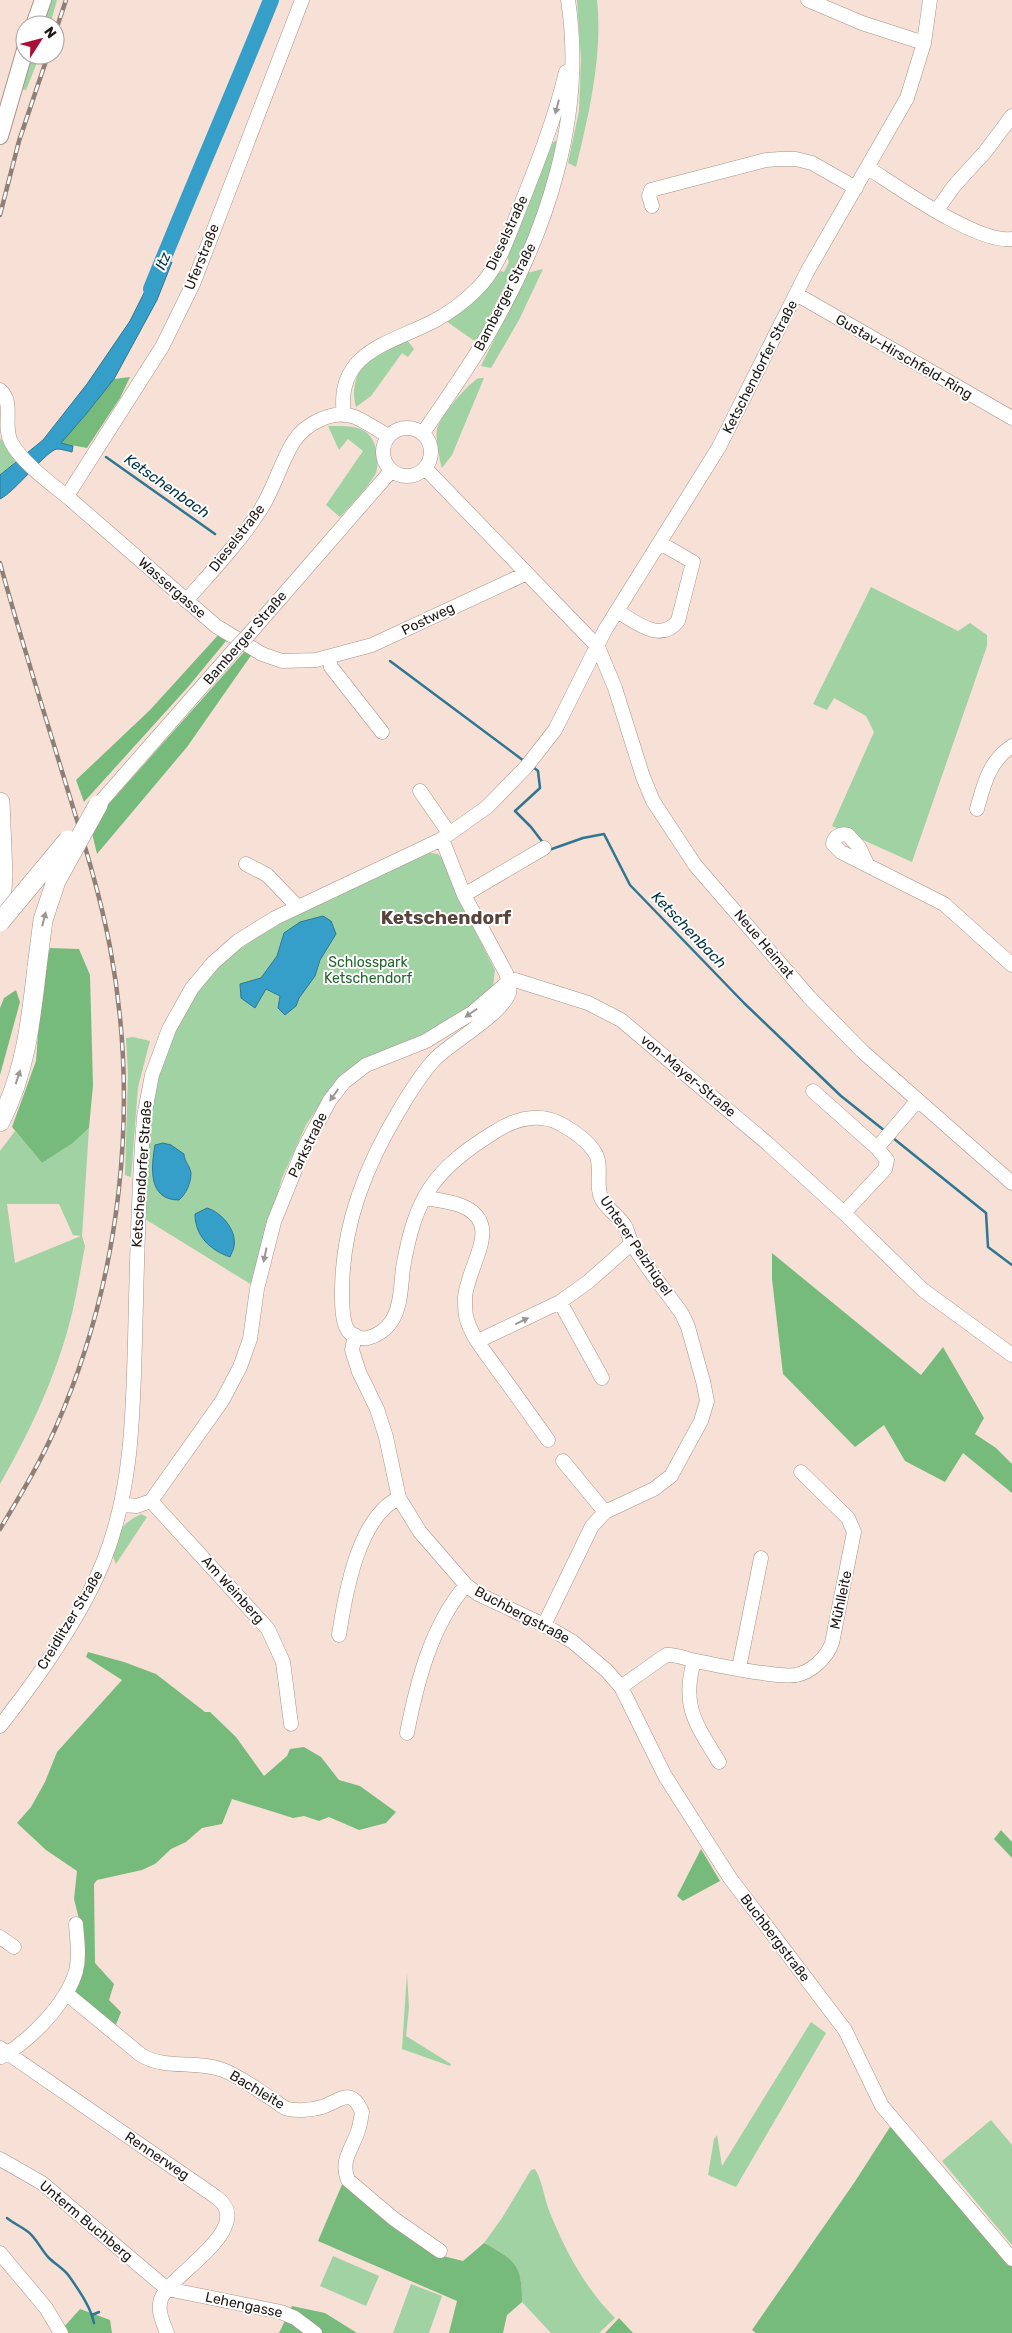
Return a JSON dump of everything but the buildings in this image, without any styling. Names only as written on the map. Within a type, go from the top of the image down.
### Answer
[{"type":"highway","points":[[0,802],[3,875],[0,918]]},
{"type":"highway","points":[[0,922],[98,805]]},
{"type":"highway","points":[[0,1122],[20,1073],[31,1020],[40,938],[50,899],[64,865],[98,805]]},
{"type":"main road","points":[[38,15],[43,0]]},
{"type":"main road","points":[[0,136],[5,108],[20,65]]},
{"type":"street","name":"Uferstraße","points":[[67,496],[162,347],[193,284],[302,0]]},
{"type":"street","name":"Bamberger Straße","points":[[423,433],[490,331],[533,244],[561,153],[570,108],[572,42],[568,0]]},
{"type":"street","points":[[808,0],[854,20],[924,43]]},
{"type":"street","name":"Ketschendorfer Straße","points":[[121,1505],[131,1437],[144,1117],[152,1076],[177,1013],[202,975],[238,941],[275,918],[446,836],[487,807],[529,764],[555,730],[598,648],[605,630],[719,447],[796,294],[907,98],[924,43],[930,0]]},
{"type":"street","name":"Dieselstraße","points":[[186,601],[259,512],[272,490],[290,447],[300,434],[322,419],[344,415],[343,390],[348,374],[360,358],[381,345],[435,320],[457,306],[478,288],[499,257],[551,129],[572,42]]},
{"type":"street","points":[[937,210],[954,186],[986,152],[1012,116]]},
{"type":"street","points":[[652,206],[649,196],[651,190],[766,160],[796,159],[812,163],[856,188]]},
{"type":"street","points":[[868,168],[937,210],[991,236],[1012,239]]},
{"type":"street","name":"Gustav-Hirschfeld-Ring","points":[[796,294],[1012,418]]},
{"type":"street","name":"Wassergasse","points":[[0,390],[7,400],[8,434],[16,450],[46,481],[67,496],[186,601],[234,639],[262,654],[282,661],[296,662],[329,657]]},
{"type":"street","points":[[344,415],[353,416],[388,436]]},
{"type":"street","points":[[405,427],[414,428],[423,433],[429,440],[432,450],[430,460],[425,468],[418,474],[409,476],[391,471],[385,463],[382,454],[383,444],[388,436],[395,430],[405,427]]},
{"type":"street","points":[[425,468],[598,648]]},
{"type":"street","name":"Bamberger Straße","points":[[98,805],[391,471]]},
{"type":"street","points":[[617,611],[649,630],[657,632],[664,632],[678,621],[693,562],[660,543]]},
{"type":"street","name":"Postweg","points":[[329,657],[372,646],[525,574]]},
{"type":"street","name":"Neue Heimat","points":[[598,648],[611,677],[643,777],[653,801],[682,848],[809,997],[862,1051],[1012,1183]]},
{"type":"street","points":[[329,657],[330,667],[382,732]]},
{"type":"street","points":[[583,676],[600,674],[611,677]]},
{"type":"street","points":[[977,809],[986,776],[996,760],[1012,746]]},
{"type":"street","points":[[420,791],[446,836],[464,895],[508,982]]},
{"type":"street","points":[[464,895],[544,848]]},
{"type":"street","points":[[246,864],[266,875],[298,907]]},
{"type":"street","points":[[867,864],[944,904],[1012,964]]},
{"type":"street","name":"von-Mayer-Straße","points":[[508,982],[521,981],[588,1003],[621,1020],[760,1137],[844,1213],[923,1290],[1012,1355]]},
{"type":"street","name":"Parkstraße","points":[[151,1501],[222,1401],[240,1368],[250,1339],[257,1289],[267,1245],[280,1204],[303,1150],[321,1116],[344,1082],[372,1061],[426,1041],[478,1008],[508,982]]},
{"type":"street","name":"Buchbergstraße","points":[[508,982],[509,993],[498,1008],[449,1047],[423,1074],[374,1155],[354,1207],[344,1258],[343,1316],[347,1328],[355,1336],[352,1350],[386,1437],[399,1498],[420,1532],[466,1585],[478,1594],[544,1625],[573,1642],[607,1671],[621,1687],[665,1776],[730,1878],[845,2030],[882,2106],[1012,2259]]},
{"type":"street","points":[[813,1091],[880,1145],[888,1164],[844,1213]]},
{"type":"street","points":[[880,1145],[916,1100]]},
{"type":"street","name":"Unterer Pelzhügel","points":[[355,1336],[367,1338],[381,1333],[395,1315],[408,1240],[425,1198],[442,1171],[480,1141],[504,1126],[520,1119],[542,1117],[573,1131],[594,1151],[598,1161],[599,1194],[608,1208],[625,1226],[632,1243],[682,1314],[688,1327],[703,1381],[706,1408],[701,1421],[671,1476],[654,1489],[605,1512],[592,1526],[544,1625]]},
{"type":"street","points":[[425,1198],[451,1203],[471,1211],[481,1224],[482,1244],[472,1266],[465,1298],[467,1317],[478,1341],[548,1440]]},
{"type":"street","points":[[478,1341],[560,1302],[588,1282],[632,1243]]},
{"type":"street","points":[[560,1302],[602,1378]]},
{"type":"street","points":[[563,1461],[605,1512]]},
{"type":"street","name":"Mühlleite","points":[[621,1687],[666,1656],[676,1654],[694,1660],[739,1668],[796,1675],[824,1658],[832,1643],[854,1532],[848,1518],[801,1472]]},
{"type":"street","points":[[339,1635],[345,1597],[354,1562],[379,1513],[399,1498]]},
{"type":"street","points":[[121,1505],[137,1506],[151,1501]]},
{"type":"street","name":"Am Weinberg","points":[[151,1501],[268,1629],[282,1662],[291,1724]]},
{"type":"street","name":"Creidlitzer Straße","points":[[0,1726],[52,1653],[94,1581],[106,1554],[121,1505]]},
{"type":"street","points":[[739,1668],[762,1558]]},
{"type":"street","points":[[407,1733],[424,1665],[447,1613],[466,1585]]},
{"type":"street","points":[[694,1660],[688,1681],[692,1714],[718,1762]]},
{"type":"street","points":[[2,2053],[40,2026],[67,1994],[78,1962],[76,1924]]},
{"type":"street","points":[[0,1937],[14,1947]]},
{"type":"street","name":"Bachleite","points":[[67,1994],[141,2055],[155,2062],[204,2065],[222,2070],[240,2078],[287,2109],[316,2108],[347,2096],[354,2100],[362,2112],[358,2132],[345,2161],[345,2172],[348,2180],[394,2219],[440,2251]]},
{"type":"street","name":"Rennerweg","points":[[2,2053],[216,2196],[224,2204],[226,2221],[221,2234],[195,2265],[167,2289]]},
{"type":"street","name":"Unterm Buchberg","points":[[0,2159],[42,2182],[167,2289]]},
{"type":"street","points":[[0,2253],[46,2308],[61,2333]]},
{"type":"street","points":[[167,2289],[162,2296],[160,2307],[167,2333]]},
{"type":"street","name":"Lehengasse","points":[[167,2289],[281,2312],[295,2318],[315,2333]]},
{"type":"green space","points":[[50,0],[57,0],[53,15],[45,15]]},
{"type":"green space","points":[[577,0],[597,0],[598,41],[594,84],[576,167],[568,163],[579,111],[581,59]]},
{"type":"green space","points":[[27,65],[36,65],[26,90],[19,89]]},
{"type":"green space","points":[[556,141],[558,144],[533,231],[476,342],[446,321],[473,300],[501,271],[504,272],[509,262],[507,255],[553,142]]},
{"type":"green space","points":[[543,269],[519,320],[491,368],[481,366],[527,273]]},
{"type":"green space","points":[[407,340],[414,349],[408,357],[402,353],[371,396],[356,407],[354,399],[355,384],[357,376],[365,363],[381,350]]},
{"type":"green space","points":[[130,377],[120,398],[87,448],[60,443],[114,379]]},
{"type":"green space","points":[[479,378],[484,378],[452,455],[442,468],[437,437],[439,424],[462,393]]},
{"type":"green space","points":[[328,426],[346,426],[361,429],[372,438],[377,456],[375,475],[362,493],[340,517],[326,505],[363,451],[348,439],[339,450]]},
{"type":"green space","points":[[0,438],[16,461],[0,475]]},
{"type":"green space","points":[[871,587],[958,631],[970,623],[987,635],[987,646],[912,862],[832,826],[874,732],[866,716],[834,698],[827,710],[813,704]]},
{"type":"green space","points":[[220,633],[226,641],[188,687],[84,802],[76,780],[150,710]]},
{"type":"green space","points":[[244,652],[252,654],[187,747],[97,854],[92,833],[100,822],[99,815]]},
{"type":"green space","name":"Schlosspark Ketschendorf","points":[[430,853],[438,854],[443,859],[456,893],[495,970],[493,986],[480,1001],[445,1025],[402,1046],[360,1061],[339,1077],[306,1125],[282,1178],[252,1285],[145,1219],[151,1114],[157,1080],[167,1049],[181,1018],[199,990],[220,965],[243,947],[286,920],[346,890]]},
{"type":"green space","points":[[50,948],[79,949],[90,975],[93,1085],[89,1128],[73,1143],[42,1163],[12,1127],[36,1061],[43,969]]},
{"type":"green space","points":[[16,990],[20,1002],[0,1075],[0,1008],[4,998]]},
{"type":"green space","points":[[133,1037],[150,1041],[138,1087],[131,1177],[125,1175],[128,1075],[126,1038]]},
{"type":"green space","points":[[89,1128],[82,1236],[85,1246],[74,1306],[63,1346],[48,1387],[30,1427],[0,1484],[0,1151],[15,1131],[42,1163],[73,1143]],"holes":[[[7,1204],[59,1204],[73,1235],[81,1236],[15,1263]]]},
{"type":"green space","points":[[772,1253],[921,1375],[943,1347],[984,1418],[975,1434],[996,1448],[1012,1464],[1012,1493],[963,1453],[945,1482],[905,1461],[884,1425],[855,1447],[783,1374],[772,1279]]},
{"type":"green space","points":[[141,1514],[147,1517],[116,1564],[112,1554],[121,1530],[128,1522]]},
{"type":"green space","points":[[88,1652],[124,1662],[156,1674],[205,1712],[210,1712],[236,1737],[264,1776],[287,1756],[290,1749],[304,1747],[321,1757],[339,1780],[360,1786],[396,1812],[386,1823],[359,1830],[329,1817],[319,1821],[304,1816],[293,1818],[232,1799],[222,1824],[202,1828],[186,1842],[171,1849],[155,1864],[142,1870],[97,1880],[94,1884],[95,1963],[114,1984],[109,2000],[121,2012],[115,2027],[72,1995],[80,1923],[74,1899],[77,1871],[46,1850],[17,1823],[31,1807],[45,1782],[57,1752],[122,1680],[86,1657]]},
{"type":"green space","points":[[1001,1830],[1012,1842],[1012,1858],[994,1839]]},
{"type":"green space","points":[[701,1849],[720,1881],[683,1901],[677,1896]]},
{"type":"green space","points":[[407,1973],[409,2007],[406,2036],[451,2064],[450,2066],[402,2049]]},
{"type":"green space","points":[[811,2022],[826,2033],[736,2187],[708,2175],[714,2139],[717,2135],[722,2166]]},
{"type":"green space","points":[[991,2120],[1012,2145],[1012,2245],[942,2161]]},
{"type":"green space","points":[[890,2127],[931,2160],[1012,2264],[1012,2333],[756,2333],[752,2330],[854,2183]]},
{"type":"green space","points":[[535,2169],[540,2179],[550,2213],[577,2269],[594,2294],[615,2318],[599,2333],[551,2333],[522,2302],[521,2280],[515,2265],[504,2255],[484,2243],[502,2218],[531,2170]]},
{"type":"green space","points":[[344,2180],[443,2256],[463,2261],[484,2243],[511,2260],[519,2272],[522,2302],[507,2315],[503,2333],[449,2333],[457,2301],[318,2241]]},
{"type":"green space","points":[[333,2256],[379,2276],[366,2306],[320,2286]]},
{"type":"green space","points":[[411,2284],[442,2296],[429,2333],[393,2333]]},
{"type":"green space","points":[[292,2306],[325,2313],[357,2333],[279,2333]]},
{"type":"green space","points":[[80,2309],[110,2320],[112,2333],[65,2333],[64,2327]]},
{"type":"green space","points":[[619,2318],[633,2333],[605,2333]]},
{"type":"water","points":[[172,262],[157,300],[114,379],[61,443],[73,446],[72,452],[57,449],[52,451],[0,499],[0,475],[43,440],[87,384],[130,321],[149,283],[152,271]]},
{"type":"water","points":[[323,916],[331,921],[336,934],[320,960],[315,976],[299,998],[296,1006],[285,1015],[278,1008],[280,996],[266,989],[255,1008],[241,998],[240,984],[261,978],[277,956],[284,933],[300,922]]},
{"type":"water","points":[[163,1143],[171,1145],[184,1154],[191,1173],[186,1191],[179,1200],[169,1199],[162,1195],[154,1181],[155,1145]]},
{"type":"water","points":[[207,1208],[218,1213],[227,1223],[233,1234],[234,1247],[230,1257],[210,1246],[198,1229],[195,1214]]},
{"type":"waterway","name":"Itz","points":[[151,289],[271,0]]},
{"type":"waterway","name":"Ketschenbach","points":[[106,457],[215,534]]},
{"type":"waterway","name":"Ketschenbach","points":[[390,661],[524,761]]},
{"type":"waterway","name":"Ketschenbach","points":[[533,767],[538,771],[540,788],[515,811],[544,844]]},
{"type":"waterway","name":"Ketschenbach","points":[[549,850],[583,838],[604,834],[630,885],[744,1003],[841,1096],[885,1131]]},
{"type":"waterway","name":"Ketschenbach","points":[[893,1138],[986,1213],[988,1247],[1012,1265]]},
{"type":"waterway","points":[[7,2218],[30,2234],[49,2258],[67,2273],[80,2292],[94,2323]]},
{"type":"waterway","points":[[92,2315],[99,2312]]},
{"type":"railway","points":[[61,15],[66,0]]},
{"type":"railway","points":[[0,215],[19,141],[45,65]]},
{"type":"railway","points":[[0,563],[86,849],[101,908],[110,947],[119,1007],[123,1069],[123,1130],[119,1192],[110,1252],[96,1312],[78,1370],[56,1427],[37,1466],[0,1529]]},
{"type":"district","name":"Ketschendorf","points":[[446,917]]}]
